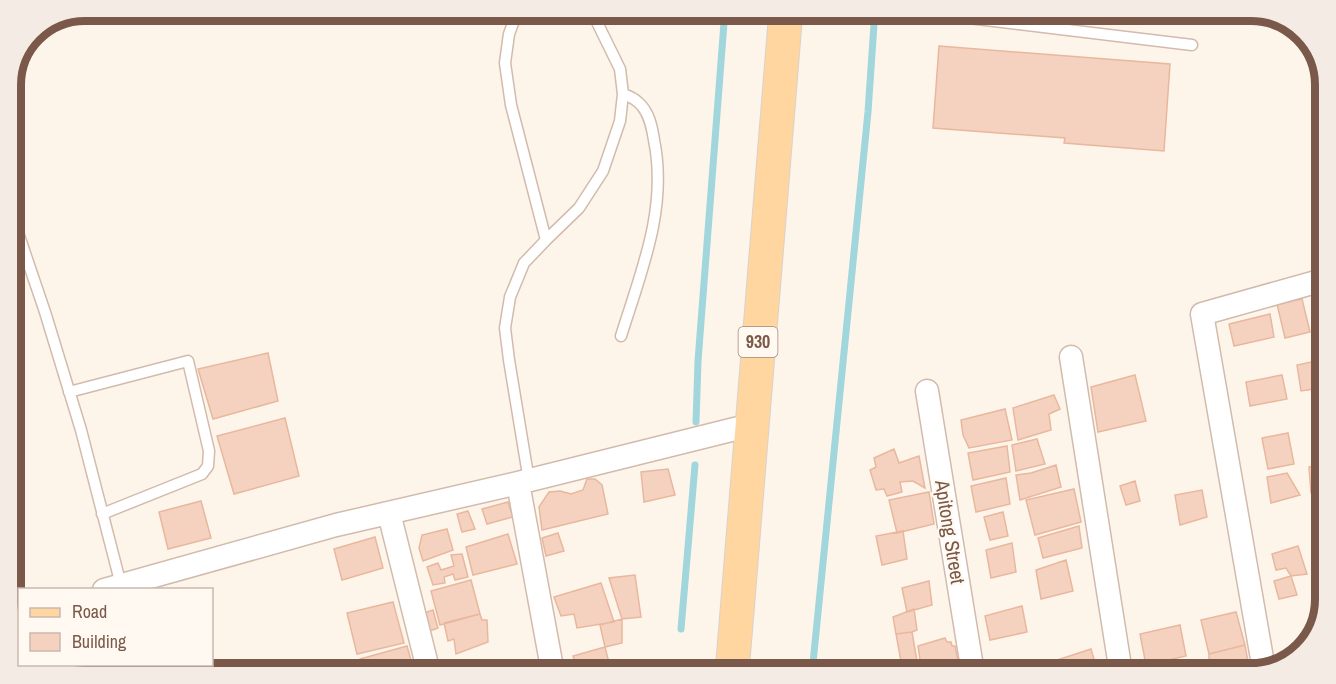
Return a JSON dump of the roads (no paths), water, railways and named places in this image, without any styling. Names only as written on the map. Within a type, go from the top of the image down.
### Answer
[{"type":"main road","name":"930","points":[[733,663],[785,21]]},
{"type":"street","points":[[1263,662],[1202,314],[1315,282]]},
{"type":"street","points":[[1071,357],[1119,663]]},
{"type":"street","name":"Apitong Street","points":[[927,391],[971,663]]},
{"type":"street","points":[[112,587],[325,528],[524,482],[751,425]]},
{"type":"street","points":[[524,482],[551,663]]},
{"type":"street","points":[[389,513],[426,663]]},
{"type":"lane","points":[[514,21],[509,34],[505,63],[511,105],[546,240]]},
{"type":"lane","points":[[524,482],[505,328],[510,297],[524,263],[579,208],[603,171],[620,121],[623,94],[620,69],[596,21]]},
{"type":"lane","points":[[993,21],[1192,45]]},
{"type":"lane","points":[[621,336],[652,236],[659,184],[656,150],[645,110],[638,101],[623,94]]},
{"type":"lane","points":[[21,241],[81,430],[102,514],[112,587]]},
{"type":"lane","points":[[69,392],[188,361],[209,451],[208,466],[202,474],[102,514]]},
{"type":"waterway","points":[[696,422],[698,361],[724,21]]},
{"type":"waterway","points":[[813,663],[868,112],[874,21]]},
{"type":"waterway","points":[[681,629],[695,465]]}]
